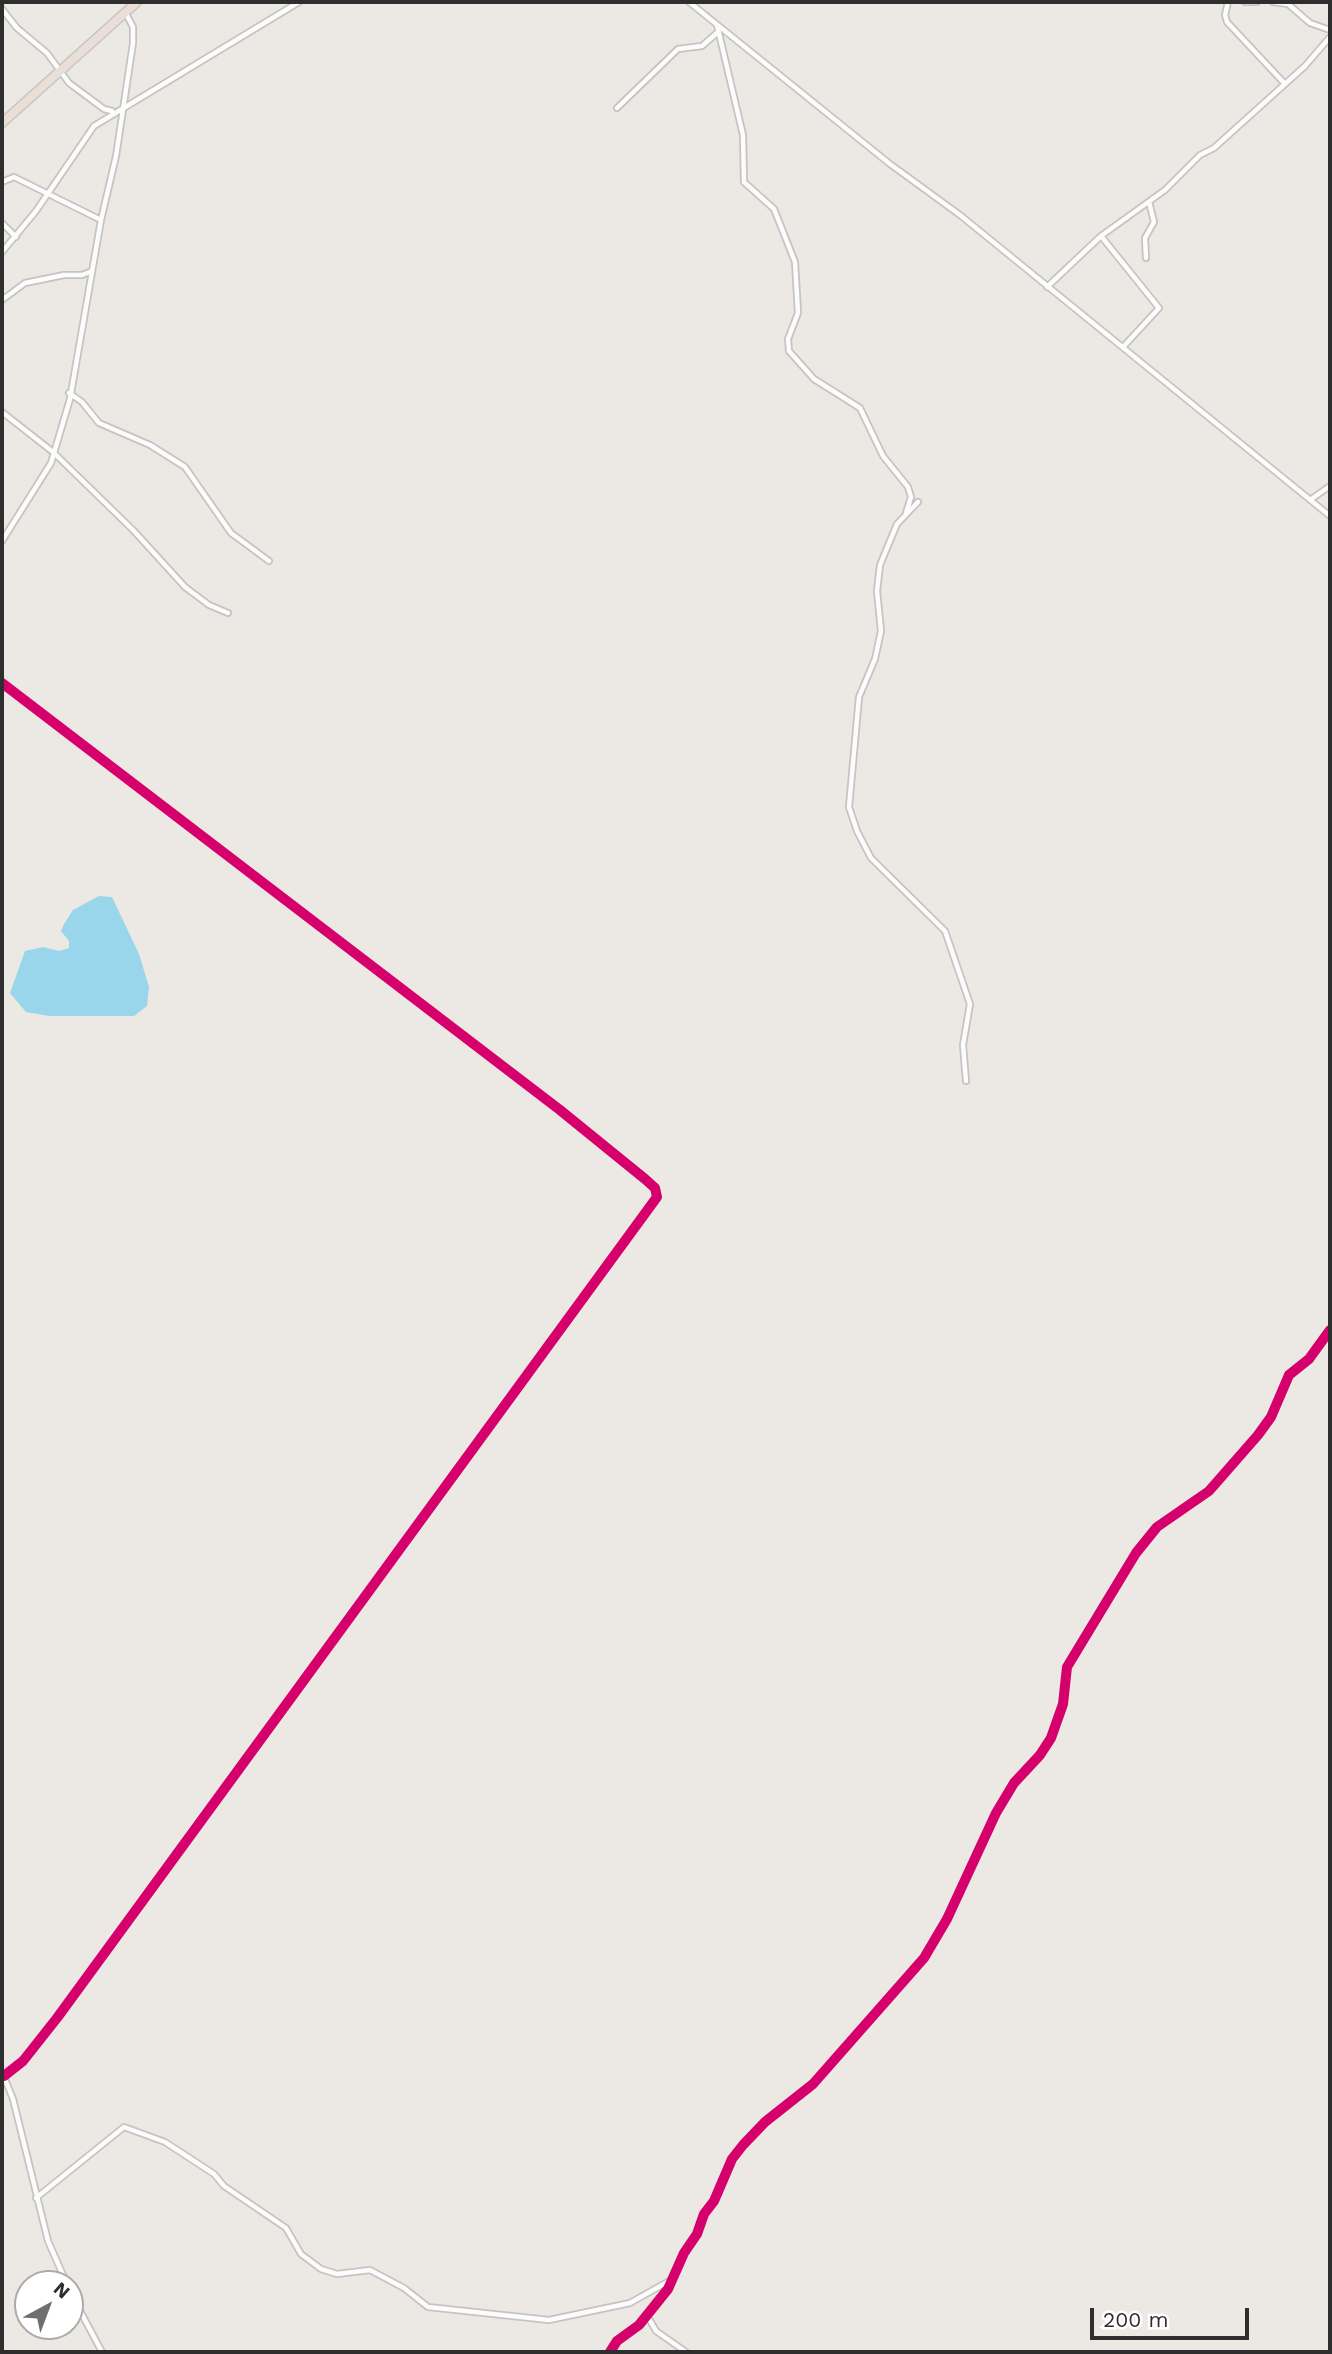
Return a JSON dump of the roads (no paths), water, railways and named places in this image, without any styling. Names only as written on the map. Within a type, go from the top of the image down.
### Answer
[{"type":"highway","points":[[2,123],[137,2]]},
{"type":"street","points":[[2,252],[16,237],[86,135],[115,111],[299,2]]},
{"type":"street","points":[[689,2],[1123,346],[1177,394],[1222,426],[1330,516]]},
{"type":"street","points":[[1228,2],[1225,15],[1227,22],[1285,84]]},
{"type":"street","points":[[1245,2],[1257,2]]},
{"type":"street","points":[[1273,2],[1288,4],[1310,23],[1330,30]]},
{"type":"street","points":[[2,9],[17,28],[47,53],[69,83],[100,106],[115,111]]},
{"type":"street","points":[[2,541],[43,479],[60,440],[101,220],[112,181],[123,108],[134,34],[124,11]]},
{"type":"street","points":[[717,25],[743,135],[744,182],[774,209],[795,262],[799,313],[788,339],[789,351],[796,362],[824,387],[860,408],[883,456],[908,487],[911,497],[906,514]]},
{"type":"street","points":[[617,108],[678,49],[702,46],[718,32]]},
{"type":"street","points":[[1047,287],[1101,236],[1149,202],[1285,84],[1330,37]]},
{"type":"street","points":[[2,182],[14,177],[101,220]]},
{"type":"street","points":[[1146,258],[1145,238],[1154,222],[1149,202]]},
{"type":"street","points":[[2,223],[16,237]]},
{"type":"street","points":[[1101,236],[1159,308],[1123,346]]},
{"type":"street","points":[[2,300],[25,282],[82,275],[92,271]]},
{"type":"street","points":[[69,393],[82,402],[99,423],[150,445],[185,467],[231,533],[269,561]]},
{"type":"street","points":[[2,412],[53,452],[134,531],[185,587],[209,605],[228,613]]},
{"type":"street","points":[[1310,500],[1330,486]]},
{"type":"street","points":[[918,502],[897,524],[880,565],[877,591],[881,631],[875,659],[859,697],[849,807],[857,831],[871,858],[946,931],[970,1004],[963,1045],[966,1081]]},
{"type":"street","points":[[2,683],[187,826],[241,863],[360,960],[560,1110],[645,1179],[654,1188],[657,1196],[57,2018],[23,2061],[3,2074],[13,2099],[48,2241],[61,2270]]},
{"type":"street","points":[[610,2352],[617,2341],[637,2328],[672,2279],[684,2253],[697,2235],[704,2214],[720,2191],[732,2159],[743,2145],[821,2075],[924,1958],[947,1919],[996,1813],[1014,1783],[1040,1755],[1051,1738],[1063,1704],[1066,1667],[1111,1597],[1120,1576],[1152,1531],[1203,1496],[1258,1436],[1271,1417],[1289,1375],[1309,1359],[1330,1330]]},
{"type":"street","points":[[36,2199],[124,2127],[165,2141],[214,2174],[225,2187],[284,2226],[300,2253],[321,2269],[337,2274],[370,2270],[404,2288],[421,2304],[433,2309],[470,2310],[535,2321],[566,2318],[630,2303],[672,2279]]},
{"type":"street","points":[[647,2316],[656,2331],[685,2352]]},
{"type":"street","points":[[84,2318],[102,2352]]},
{"type":"water","points":[[99,896],[112,897],[139,954],[149,987],[147,1006],[134,1016],[49,1016],[26,1012],[10,993],[25,951],[43,947],[59,951],[69,948],[69,941],[61,931],[64,924],[73,910]]}]
